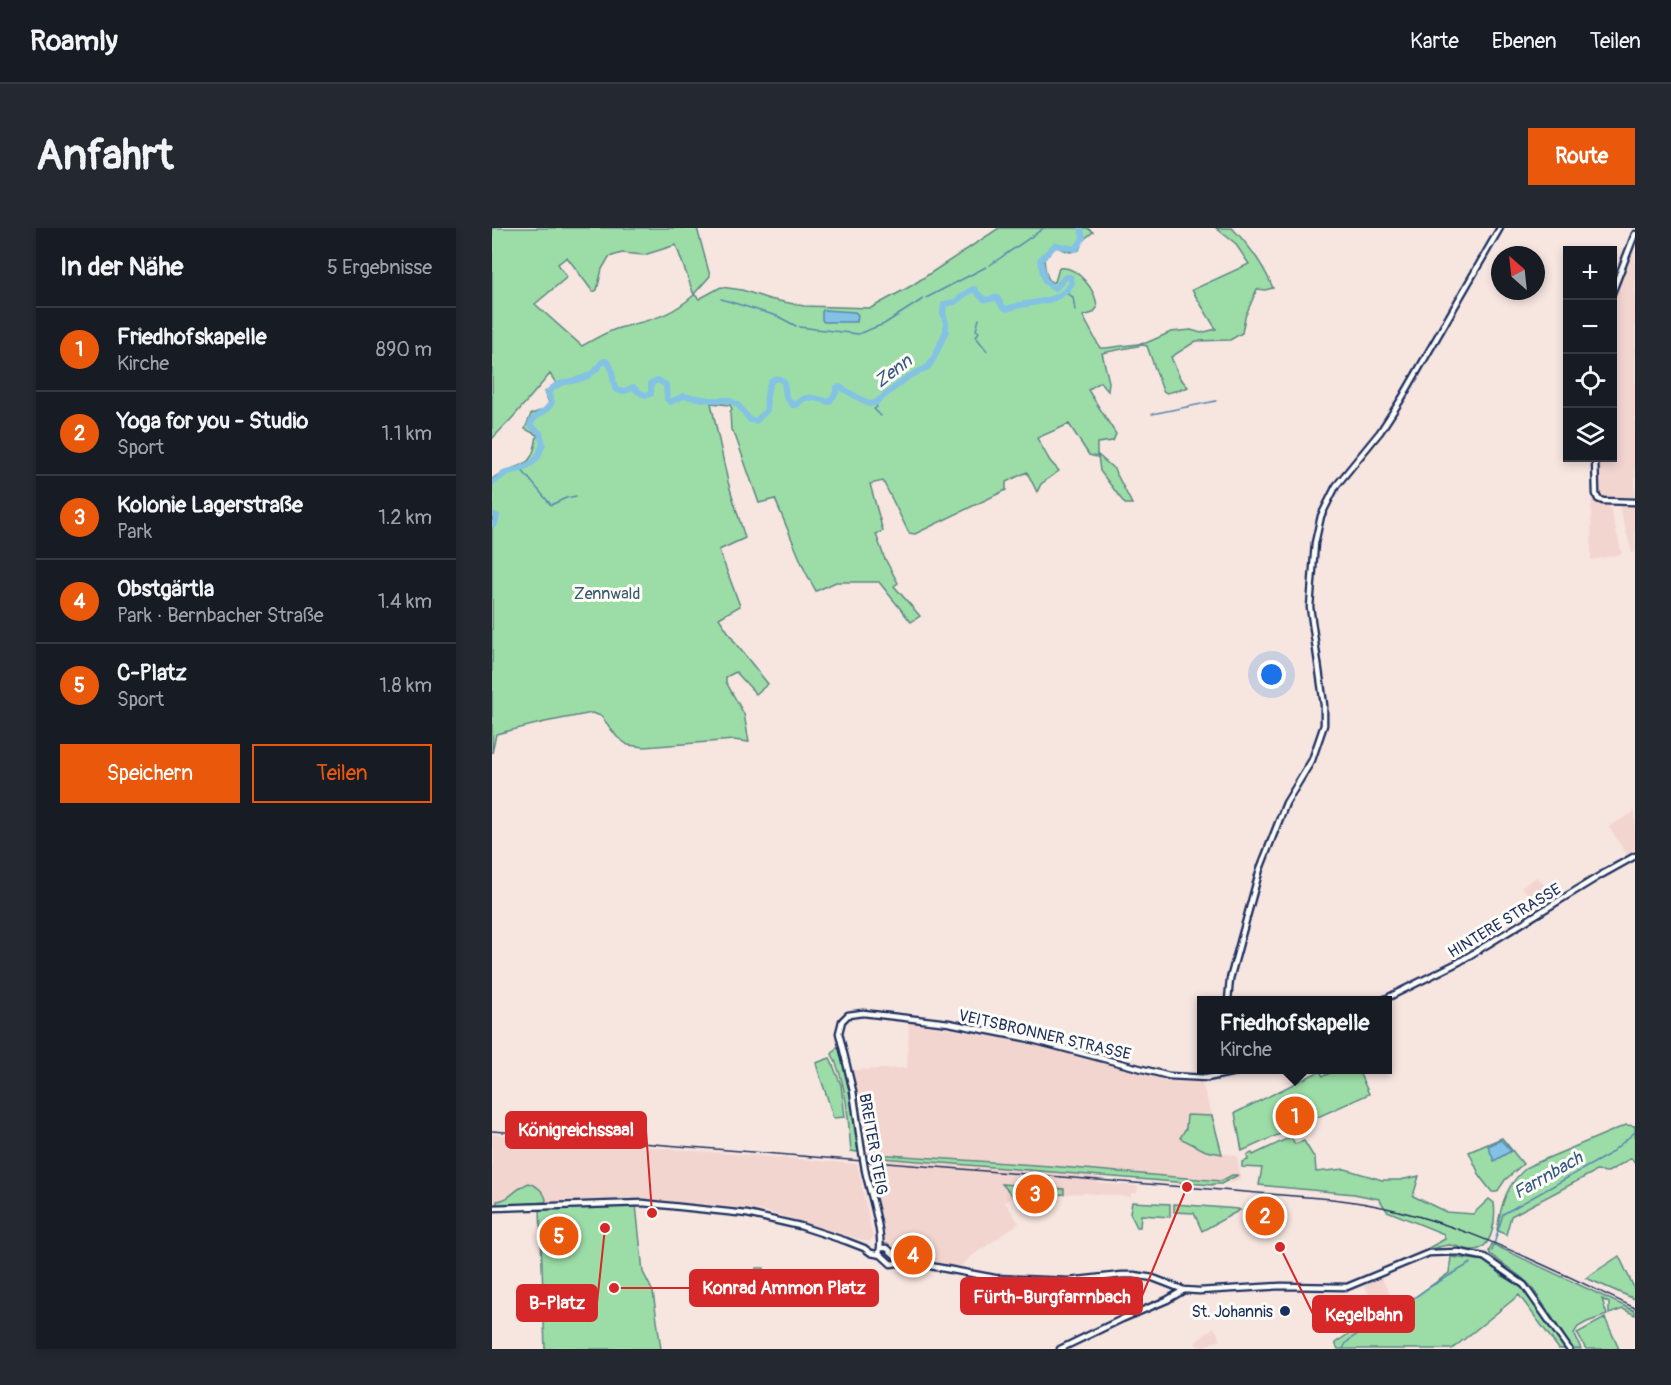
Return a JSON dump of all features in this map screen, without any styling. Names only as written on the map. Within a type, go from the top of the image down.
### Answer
[{"type":"street","points":[[1228,996],[1230,979],[1260,869],[1286,803],[1312,760],[1324,725],[1323,696],[1310,607],[1321,516],[1336,486],[1380,432],[1402,398],[1500,228]]},
{"type":"street","points":[[1617,280],[1635,234]]},
{"type":"street","points":[[1595,462],[1598,499],[1635,502]]},
{"type":"street","name":"HINTERE STRASSE","points":[[1391,996],[1468,957],[1616,865],[1635,856]]},
{"type":"street","name":"VEITSBRONNER STRASSE","points":[[842,1044],[839,1028],[842,1021],[848,1015],[863,1013],[949,1023],[1005,1034],[1168,1076],[1207,1078],[1221,1074]]},
{"type":"street","name":"BREITER STEIG","points":[[842,1044],[853,1091],[865,1170],[882,1250]]},
{"type":"street","points":[[492,1208],[643,1203],[747,1214],[800,1226],[868,1250],[882,1250],[898,1260],[995,1278],[1069,1281],[1129,1275],[1148,1277],[1184,1290],[1199,1291],[1281,1286],[1347,1287],[1429,1253],[1458,1252],[1484,1257],[1509,1273],[1530,1292],[1569,1349]]},
{"type":"street","points":[[882,1250],[891,1264],[894,1265],[898,1260]]},
{"type":"street","points":[[1060,1349],[1179,1295],[1184,1290]]},
{"type":"shaded area","points":[[1635,228],[1635,552],[1632,553],[1619,506],[1610,507],[1622,554],[1591,560],[1592,462],[1617,462],[1617,270],[1632,229]]},
{"type":"shaded area","points":[[1635,811],[1635,850],[1627,855],[1609,827]]},
{"type":"shaded area","points":[[1537,877],[1556,898],[1542,907],[1521,887]]},
{"type":"shaded area","points":[[907,1022],[1058,1050],[1169,1079],[1201,1081],[1222,1153],[1237,1156],[1241,1178],[1233,1183],[1050,1166],[875,1154],[871,1157],[1098,1176],[1098,1183],[1138,1186],[1137,1193],[1131,1193],[1131,1197],[1085,1193],[1064,1194],[1064,1189],[1003,1185],[1014,1197],[1005,1202],[1019,1223],[972,1256],[959,1268],[900,1256],[887,1246],[873,1194],[852,1070],[907,1068],[909,1026]]},
{"type":"shaded area","points":[[492,1134],[857,1164],[873,1237],[869,1242],[768,1212],[716,1205],[637,1199],[492,1205]]},
{"type":"shaded area","points":[[744,1269],[751,1289],[738,1292],[734,1276],[744,1272]]},
{"type":"shaded area","points":[[1381,1277],[1390,1294],[1375,1303],[1363,1285]]},
{"type":"shaded area","points":[[1214,1327],[1221,1340],[1202,1347],[1195,1343]]},
{"type":"green space","name":"Zennwald","points":[[492,228],[697,228],[710,276],[694,294],[699,299],[721,287],[804,306],[871,308],[911,286],[999,228],[1087,228],[1093,232],[1083,240],[1079,250],[1070,252],[1056,247],[1044,259],[1046,274],[1051,282],[1055,282],[1059,268],[1066,268],[1079,275],[1090,287],[1097,308],[1093,313],[1083,316],[1100,348],[1146,343],[1171,332],[1191,330],[1201,333],[1216,329],[1192,290],[1249,264],[1235,243],[1216,228],[1232,228],[1239,235],[1260,263],[1273,288],[1257,289],[1245,317],[1242,333],[1230,340],[1196,341],[1171,357],[1180,378],[1188,387],[1186,388],[1167,393],[1163,391],[1147,346],[1102,353],[1109,382],[1108,391],[1100,382],[1088,390],[1116,434],[1113,441],[1097,443],[1097,457],[1089,455],[1069,424],[1037,438],[1050,461],[1059,471],[1041,484],[1037,492],[1027,472],[1006,482],[1006,490],[915,534],[909,533],[883,481],[870,484],[883,531],[876,534],[884,557],[898,583],[894,586],[920,616],[911,622],[879,582],[836,582],[816,591],[805,571],[775,499],[759,503],[735,435],[731,430],[730,412],[732,409],[730,405],[711,403],[728,482],[745,538],[719,550],[740,606],[719,618],[736,644],[768,684],[756,694],[736,672],[726,677],[726,682],[744,714],[749,742],[734,740],[644,747],[628,745],[617,737],[601,716],[592,713],[496,734],[492,753],[492,479],[509,469],[522,465],[531,456],[537,435],[525,429],[531,414],[543,410],[549,403],[545,392],[556,383],[550,374],[492,439]],"holes":[[[676,245],[694,295],[666,314],[612,331],[582,346],[535,304],[567,277],[558,264],[567,257],[593,292],[597,290],[602,269],[609,257],[622,253],[644,255]]]},
{"type":"green space","points":[[1098,455],[1114,469],[1132,504],[1125,504],[1100,471]]},
{"type":"green space","points":[[837,1047],[840,1049],[852,1103],[858,1152],[851,1151],[844,1089],[832,1054]]},
{"type":"green space","points":[[830,1058],[841,1085],[845,1117],[833,1118],[816,1063]]},
{"type":"green space","points":[[1314,1074],[1323,1076],[1360,1074],[1369,1094],[1242,1151],[1235,1113]]},
{"type":"green space","points":[[1187,1115],[1212,1116],[1222,1154],[1206,1151],[1180,1138],[1186,1128]]},
{"type":"green space","points":[[1626,1125],[1635,1126],[1635,1163],[1631,1158],[1608,1172],[1596,1171],[1511,1216],[1506,1235],[1497,1230],[1506,1194],[1521,1172],[1529,1166]]},
{"type":"green space","points":[[1291,1137],[1295,1144],[1304,1141],[1315,1159],[1316,1172],[1345,1169],[1382,1180],[1400,1180],[1419,1176],[1413,1196],[1446,1212],[1473,1214],[1489,1199],[1494,1203],[1494,1209],[1489,1240],[1479,1249],[1469,1250],[1449,1245],[1425,1250],[1445,1239],[1444,1234],[1387,1211],[1379,1199],[1354,1194],[1259,1185],[1262,1168],[1242,1167],[1242,1162],[1248,1160],[1247,1155],[1252,1153],[1253,1155]]},
{"type":"green space","points":[[1502,1138],[1523,1164],[1505,1180],[1497,1192],[1492,1192],[1481,1178],[1469,1152]]},
{"type":"green space","points":[[875,1154],[1221,1181],[1232,1175],[1238,1175],[1221,1184],[1212,1185],[870,1157]]},
{"type":"green space","points":[[529,1183],[542,1192],[545,1202],[499,1206],[497,1204],[497,1201]]},
{"type":"green space","points":[[1002,1184],[1064,1189],[1064,1194],[1054,1195],[1039,1204],[1034,1198],[1014,1197]]},
{"type":"green space","points":[[1132,1202],[1170,1204],[1170,1217],[1141,1215],[1140,1227],[1137,1227],[1130,1213]]},
{"type":"green space","points":[[1174,1204],[1240,1210],[1202,1231],[1194,1213],[1174,1212]]},
{"type":"green space","points":[[636,1205],[643,1272],[653,1292],[661,1349],[545,1349],[540,1209]]},
{"type":"green space","points":[[1492,1244],[1635,1311],[1635,1315],[1623,1309],[1609,1314],[1609,1303],[1602,1299],[1607,1315],[1578,1327],[1574,1333],[1581,1349],[1573,1349],[1532,1287],[1490,1254]]},
{"type":"green space","points":[[1619,1256],[1635,1290],[1635,1299],[1586,1278]]},
{"type":"green space","points":[[1451,1257],[1485,1261],[1496,1268],[1502,1276],[1520,1285],[1566,1349],[1559,1349],[1519,1295],[1452,1349],[1338,1349],[1335,1343],[1362,1325],[1368,1330],[1449,1273]]},
{"type":"green space","points":[[756,1268],[764,1268],[774,1305],[763,1307],[754,1274]]},
{"type":"green space","points":[[1605,1318],[1619,1349],[1586,1349],[1577,1333]]},
{"type":"water","points":[[823,310],[855,312],[858,315],[857,322],[824,322],[822,320]]},
{"type":"water","points":[[1501,1140],[1511,1151],[1494,1161],[1488,1146]]},
{"type":"waterway","points":[[990,265],[1044,228]]},
{"type":"waterway","name":"Zenn","points":[[492,483],[507,472],[521,469],[532,463],[538,457],[543,444],[540,433],[530,425],[534,418],[550,406],[552,402],[548,393],[553,387],[588,376],[606,361],[611,367],[615,389],[624,391],[633,387],[641,394],[648,395],[651,394],[651,383],[658,380],[666,385],[667,399],[670,402],[684,396],[729,400],[738,405],[750,420],[756,421],[767,410],[769,387],[774,379],[784,382],[786,397],[793,405],[808,398],[829,402],[836,393],[836,388],[840,387],[869,404],[875,403],[908,377],[928,367],[946,331],[944,304],[955,302],[974,289],[984,299],[997,297],[1002,306],[1007,309],[1059,296],[1072,283],[1070,277],[1065,277],[1057,287],[1053,288],[1045,281],[1040,260],[1055,245],[1076,249],[1083,238],[1081,228]]},
{"type":"waterway","points":[[926,298],[986,267]]},
{"type":"waterway","points":[[1066,293],[1073,297],[1075,311]]},
{"type":"waterway","points":[[721,299],[777,316],[796,326]]},
{"type":"waterway","points":[[799,327],[858,334],[884,324],[923,299]]},
{"type":"waterway","points":[[979,319],[976,330],[979,332],[976,337],[987,351]]},
{"type":"waterway","points":[[1152,414],[1216,401]]},
{"type":"waterway","points":[[875,403],[877,407],[874,409],[881,416]]},
{"type":"waterway","points":[[521,469],[551,505],[576,496]]},
{"type":"waterway","name":"Zenn","points":[[492,514],[497,516],[495,524],[492,524]]},
{"type":"waterway","name":"Farrnbach","points":[[1492,1251],[1503,1214],[1608,1155],[1635,1132]]},
{"type":"waterway","name":"Farrnbach","points":[[1343,1349],[1347,1342],[1355,1336],[1372,1328],[1428,1288],[1471,1263]]},
{"type":"railway","points":[[492,1131],[1332,1199],[1372,1205],[1411,1214],[1487,1240],[1635,1308]]},
{"type":"place","name":"Friedhofskapelle","points":[[1295,1116]]},
{"type":"place","name":"Fürth-Burgfarrnbach","points":[[1187,1187]]},
{"type":"place","name":"Kolonie Lagerstraße","points":[[1035,1194]]},
{"type":"place","name":"Königreichssaal","points":[[652,1213]]},
{"type":"place","name":"Yoga for you - Studio","points":[[1265,1216]]},
{"type":"place","name":"B-Platz","points":[[605,1228]]},
{"type":"place","name":"C-Platz","points":[[559,1236]]},
{"type":"place","name":"Kegelbahn","points":[[1280,1247]]},
{"type":"place","name":"Obstgärtla","points":[[913,1255]]},
{"type":"place","name":"Konrad Ammon Platz","points":[[614,1288]]},
{"type":"place","name":"St. Johannis","points":[[1285,1311]]}]
